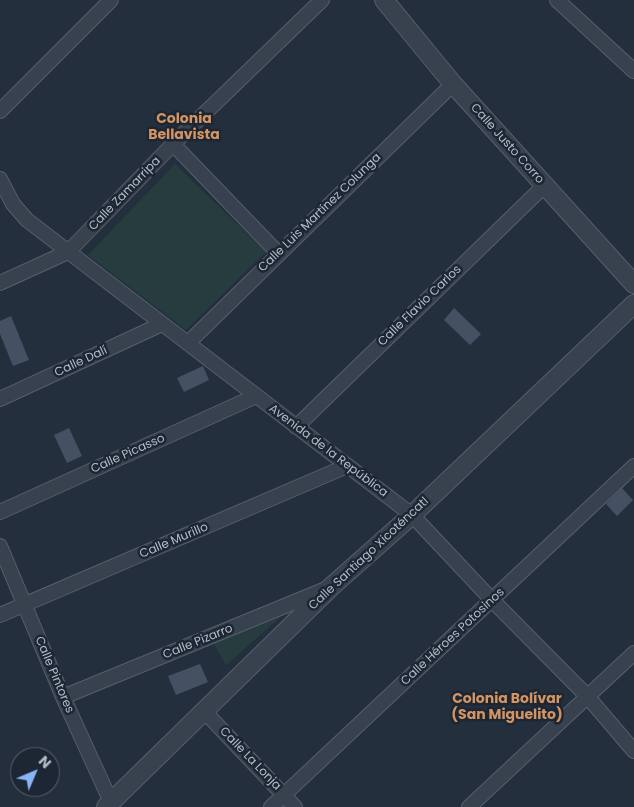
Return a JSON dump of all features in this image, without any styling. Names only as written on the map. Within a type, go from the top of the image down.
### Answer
[{"type":"street","points":[[0,111],[111,0]]},
{"type":"street","name":"Calle Zamarripa","points":[[0,283],[68,252],[173,144],[322,0]]},
{"type":"street","name":"Calle Justo Corro","points":[[384,0],[453,84],[634,284]]},
{"type":"street","points":[[557,0],[634,70]]},
{"type":"street","name":"Calle Luis Martínez Colunga","points":[[188,343],[453,84]]},
{"type":"street","points":[[173,144],[278,253]]},
{"type":"street","name":"Avenida de la República","points":[[0,180],[12,204],[27,220],[412,515],[492,600],[587,696],[634,751]]},
{"type":"street","name":"Calle Flavio Carlos","points":[[296,427],[544,186]]},
{"type":"street","name":"Calle Santiago Xicoténcatl","points":[[108,805],[332,586],[412,515],[634,304]]},
{"type":"street","name":"Calle Dalí","points":[[0,400],[162,324]]},
{"type":"street","name":"Calle Picasso","points":[[0,512],[256,396]]},
{"type":"street","name":"Calle Murillo","points":[[0,615],[347,466]]},
{"type":"street","name":"Calle Héroes Potosinos","points":[[271,807],[634,466]]},
{"type":"street","name":"Calle Pintores","points":[[0,546],[108,805]]},
{"type":"street","name":"Calle Pizarro","points":[[63,697],[332,586]]},
{"type":"street","points":[[469,807],[634,653]]},
{"type":"street","name":"Calle La Lonja","points":[[205,712],[296,807]]},
{"type":"green space","points":[[175,164],[266,252],[186,330],[88,255]]},
{"type":"green space","points":[[283,615],[226,665],[213,642]]},
{"type":"building","points":[[454,308],[481,334],[470,345],[444,320]]},
{"type":"building","points":[[11,316],[29,360],[13,366],[0,334],[0,321]]},
{"type":"building","points":[[203,366],[209,380],[184,392],[177,378]]},
{"type":"building","points":[[69,428],[82,456],[67,463],[54,435]]},
{"type":"building","points":[[622,488],[633,500],[617,516],[606,504]]},
{"type":"building","points":[[200,664],[208,682],[176,695],[168,676]]},
{"type":"district","name":"Colonia Bellavista","points":[[184,128]]},
{"type":"district","name":"Colonia Bolívar (San Miguelito)","points":[[507,708]]}]
